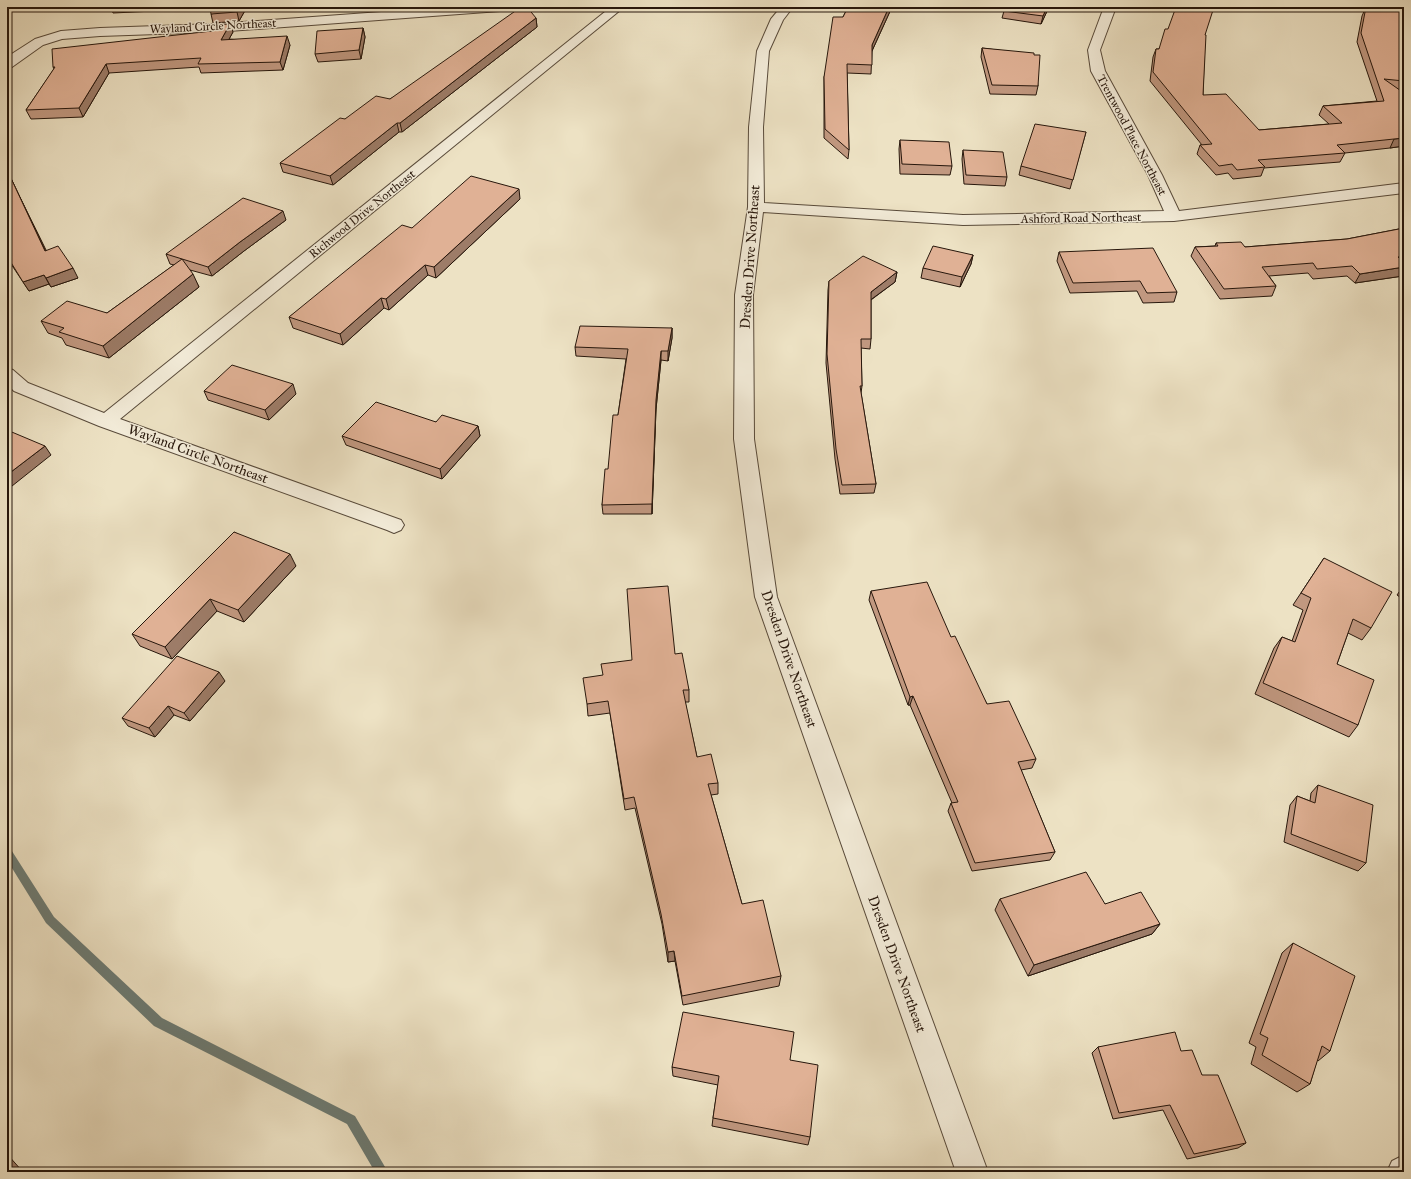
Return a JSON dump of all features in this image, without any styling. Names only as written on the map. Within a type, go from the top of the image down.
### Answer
[{"type":"street","name":"Wayland Circle Northeast","points":[[7,64],[39,42],[61,35],[100,32],[215,28],[500,7]]},
{"type":"street","name":"Richwood Drive Northeast","points":[[106,421],[618,7]]},
{"type":"street","name":"Dresden Drive Northeast","points":[[787,7],[777,19],[763,51],[756,127],[756,208],[744,295],[744,439],[766,597],[972,1172]]},
{"type":"street","name":"Trentwood Place Northeast","points":[[1110,7],[1094,50],[1098,71],[1155,175],[1174,216]]},
{"type":"street","name":"Ashford Road Northeast","points":[[756,208],[963,220],[1174,216],[1404,188]]},
{"type":"street","name":"Wayland Circle Northeast","points":[[7,374],[21,387],[106,421],[394,525]]},
{"type":"building","points":[[210,7],[240,7],[237,12],[211,14]]},
{"type":"building","points":[[521,7],[527,7],[536,18],[400,123],[397,123],[330,176],[280,163],[340,118],[345,119],[376,96],[390,99]]},
{"type":"building","points":[[848,7],[889,7],[872,45],[872,65],[847,64],[849,150],[825,129],[824,77],[833,17],[843,17]]},
{"type":"building","points":[[1007,7],[1047,7],[1043,16],[1004,11]]},
{"type":"building","points":[[1176,7],[1214,7],[1205,35],[1203,95],[1226,94],[1259,130],[1342,123],[1323,106],[1384,101],[1361,33],[1366,7],[1378,9],[1378,7],[1404,7],[1404,81],[1384,79],[1404,93],[1404,138],[1337,145],[1345,153],[1258,160],[1265,167],[1237,170],[1232,164],[1219,166],[1200,145],[1212,144],[1153,72],[1156,49],[1159,49],[1165,29],[1168,29]]},
{"type":"building","points":[[230,24],[221,40],[287,36],[280,62],[198,64],[201,58],[106,64],[79,108],[26,110],[55,67],[53,67],[52,49],[212,31],[211,25]]},
{"type":"building","points":[[363,28],[359,50],[315,54],[317,31]]},
{"type":"building","points":[[982,48],[1034,53],[1034,55],[1040,55],[1038,86],[992,85]]},
{"type":"building","points":[[1035,124],[1086,132],[1073,180],[1021,166]]},
{"type":"building","points":[[900,140],[949,142],[952,166],[902,164]]},
{"type":"building","points":[[963,150],[1003,152],[1007,177],[966,175]]},
{"type":"building","points":[[7,174],[9,174],[45,251],[58,246],[73,268],[46,278],[44,275],[23,282],[7,256]]},
{"type":"building","points":[[471,176],[519,189],[434,267],[425,265],[386,299],[381,298],[340,334],[289,317],[402,225],[412,228]]},
{"type":"building","points":[[243,198],[283,211],[208,267],[166,254]]},
{"type":"building","points":[[1404,228],[1404,256],[1398,257],[1404,262],[1404,267],[1360,274],[1352,266],[1317,269],[1313,263],[1262,267],[1276,286],[1224,289],[1195,247],[1218,246],[1216,243],[1241,242],[1245,247],[1347,239]]},
{"type":"building","points":[[933,246],[973,255],[962,277],[923,268]]},
{"type":"building","points":[[1153,248],[1177,292],[1147,293],[1140,281],[1073,283],[1059,252]]},
{"type":"building","points":[[863,256],[897,272],[871,292],[871,339],[861,339],[862,386],[860,386],[876,484],[842,485],[836,449],[827,354],[829,281]]},
{"type":"building","points":[[182,259],[193,274],[103,346],[59,332],[64,328],[41,321],[67,301],[107,313]]},
{"type":"building","points":[[580,326],[672,328],[668,351],[661,351],[656,400],[652,504],[602,505],[605,469],[608,469],[613,415],[618,415],[628,349],[575,347]]},
{"type":"building","points":[[232,365],[293,384],[265,410],[204,391]]},
{"type":"building","points":[[376,402],[436,422],[442,415],[478,426],[440,469],[342,436]]},
{"type":"building","points":[[7,430],[45,446],[7,475]]},
{"type":"building","points":[[234,532],[290,554],[238,610],[210,599],[165,647],[132,634]]},
{"type":"building","points":[[1324,558],[1392,592],[1371,628],[1353,619],[1337,664],[1374,680],[1358,725],[1263,683],[1282,637],[1295,642],[1311,598],[1301,593]]},
{"type":"building","points":[[927,582],[951,637],[955,636],[987,704],[1009,701],[1036,759],[1018,762],[1055,852],[975,863],[951,803],[958,802],[913,696],[910,697],[871,591]]},
{"type":"building","points":[[668,586],[675,654],[682,653],[689,690],[683,690],[697,757],[711,754],[718,783],[708,784],[742,904],[763,900],[781,976],[682,996],[674,951],[668,952],[661,914],[634,797],[624,799],[608,701],[587,704],[583,678],[603,675],[601,664],[632,660],[627,589]]},
{"type":"building","points":[[177,656],[219,672],[184,713],[168,706],[149,728],[122,718]]},
{"type":"building","points":[[1318,785],[1373,805],[1366,863],[1291,834],[1297,796],[1315,803]]},
{"type":"building","points":[[1086,872],[1105,904],[1141,892],[1160,924],[1034,965],[1000,899]]},
{"type":"building","points":[[1293,943],[1355,976],[1330,1051],[1322,1046],[1310,1084],[1262,1055],[1268,1038],[1260,1034]]},
{"type":"building","points":[[683,1012],[794,1032],[790,1060],[818,1065],[810,1137],[713,1118],[719,1076],[672,1067]]},
{"type":"building","points":[[1175,1032],[1181,1051],[1192,1050],[1202,1075],[1218,1075],[1246,1143],[1194,1154],[1170,1105],[1119,1113],[1098,1047]]},
{"type":"building","points":[[7,1164],[14,1172],[7,1172]]},
{"type":"waterway","points":[[7,851],[50,920],[158,1022],[351,1120],[382,1172]]}]
